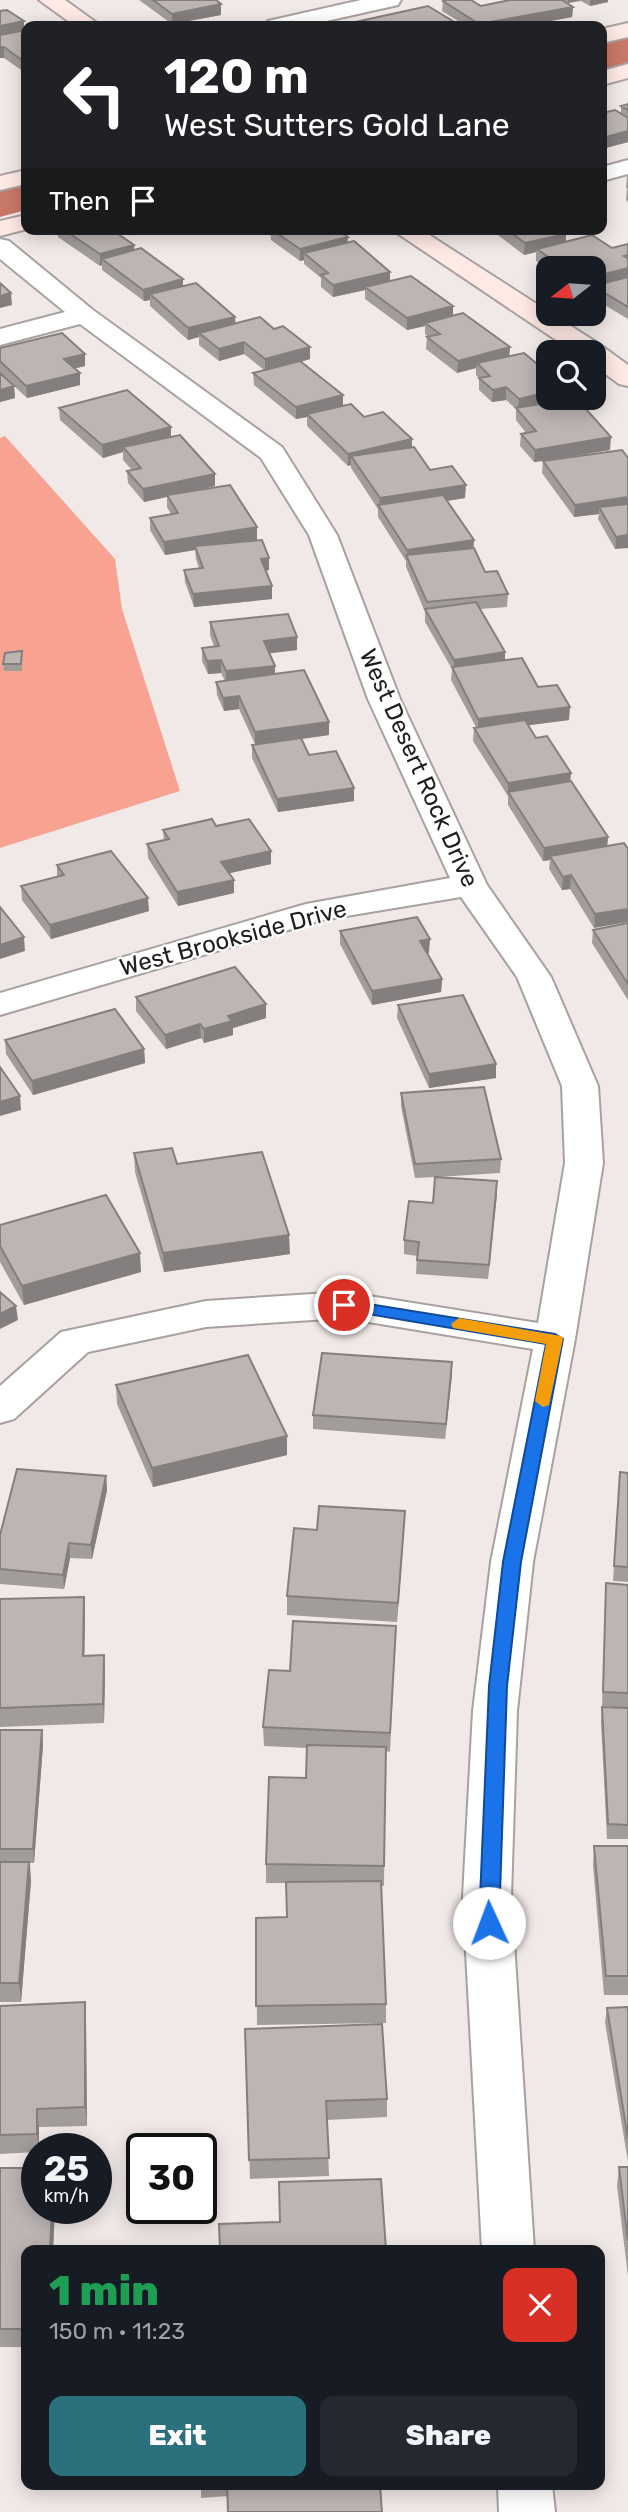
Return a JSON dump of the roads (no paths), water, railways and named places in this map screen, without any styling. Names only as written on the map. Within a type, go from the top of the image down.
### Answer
[{"type":"street","points":[[50,0],[82,21]]},
{"type":"street","points":[[298,21],[390,0]]},
{"type":"street","points":[[607,35],[628,30]]},
{"type":"street","points":[[607,77],[628,71]]},
{"type":"street","points":[[607,173],[628,167]]},
{"type":"street","points":[[0,183],[21,178]]},
{"type":"street","points":[[0,229],[21,223]]},
{"type":"street","points":[[412,235],[574,340]]},
{"type":"street","name":"West Desert Rock Drive","points":[[0,246],[84,315],[272,453],[323,536],[384,699],[470,886],[534,977],[580,1086],[584,1163],[555,1339],[512,1562],[495,1711],[487,1896],[508,2245]]},
{"type":"street","points":[[0,337],[84,315]]},
{"type":"street","points":[[606,362],[628,378]]},
{"type":"street","name":"West Brookside Drive","points":[[0,1004],[318,911],[470,886]]},
{"type":"street","points":[[0,1409],[75,1341],[206,1314],[344,1305],[555,1339]]},
{"type":"street","points":[[525,2490],[527,2512]]}]
